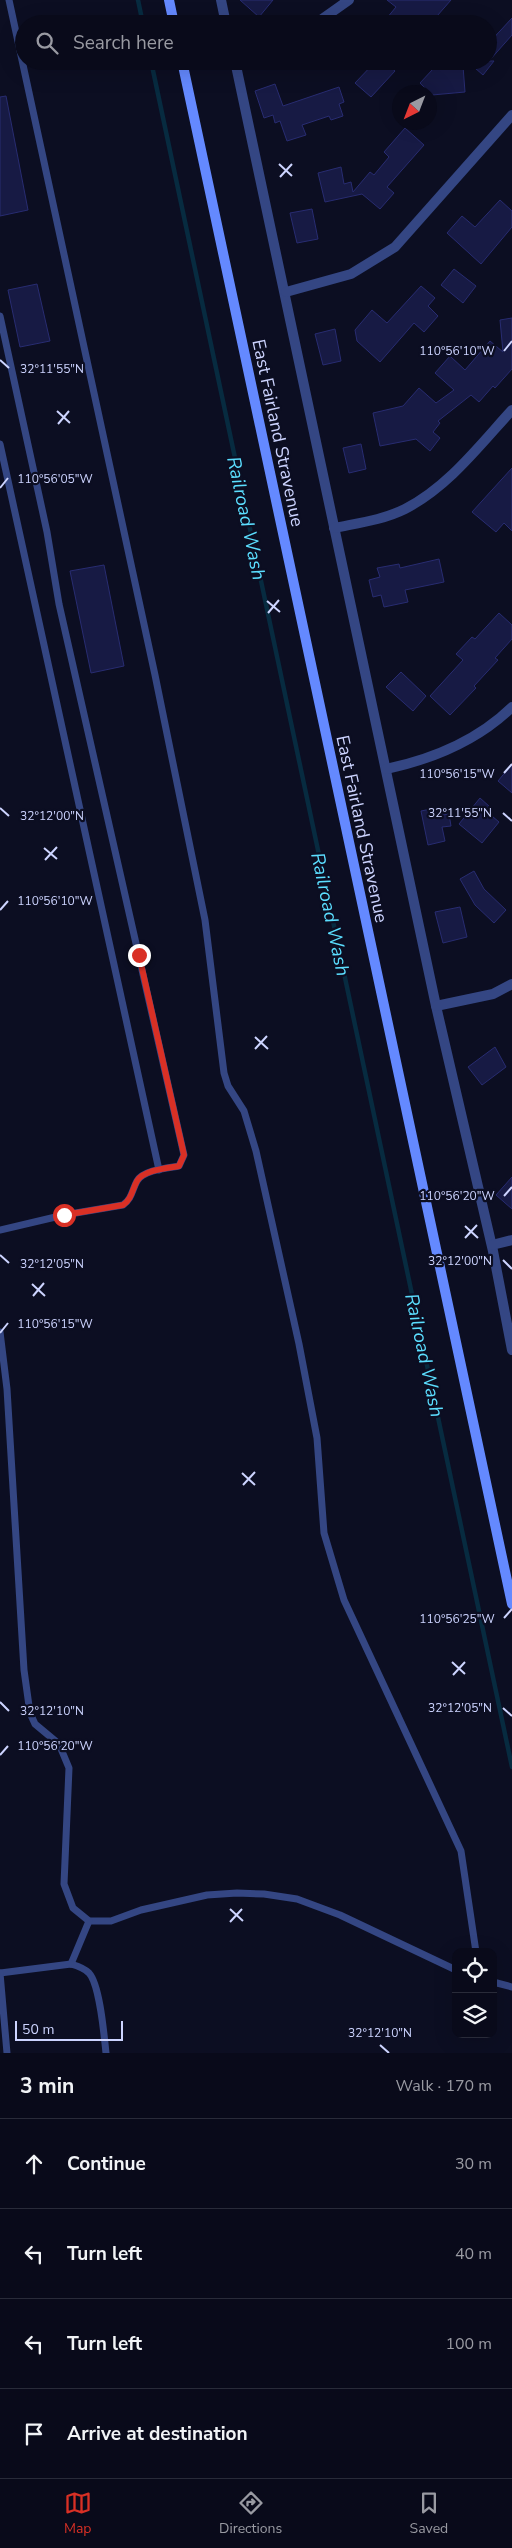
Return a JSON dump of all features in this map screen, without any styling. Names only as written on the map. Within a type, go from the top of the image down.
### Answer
[{"type":"street","points":[[169,0],[172,15]]},
{"type":"street","points":[[221,0],[224,15]]},
{"type":"street","points":[[328,15],[349,0]]},
{"type":"street","name":"East Fairland Stravenue","points":[[184,70],[444,1297],[512,1604]]},
{"type":"street","name":"East Fairland Stravenue","points":[[237,70],[286,292],[334,528],[436,1006],[492,1245],[512,1350]]},
{"type":"street","points":[[286,292],[351,274],[395,247],[512,115]]},
{"type":"street","points":[[334,528],[383,518],[404,509],[426,496],[456,471],[512,410]]},
{"type":"street","points":[[386,769],[418,761],[465,743],[496,723],[512,707]]},
{"type":"street","points":[[436,1006],[493,994],[512,984]]},
{"type":"street","points":[[492,1245],[512,1240]]},
{"type":"lane","points":[[10,0],[15,23]]},
{"type":"lane","points":[[25,70],[153,666],[205,920],[224,1073],[228,1086],[244,1110],[256,1151],[299,1344],[317,1438],[324,1533],[344,1600],[461,1852],[475,1948]]},
{"type":"lane","points":[[0,316],[47,532],[60,604],[184,1155],[179,1166],[159,1170],[138,1179],[128,1202],[123,1205],[64,1215],[0,1230]]},
{"type":"lane","points":[[0,444],[159,1170]]},
{"type":"lane","points":[[0,1332],[7,1389],[24,1670],[30,1713],[35,1724],[59,1744],[69,1768],[64,1884],[74,1908],[89,1921],[111,1922],[141,1910],[207,1895],[264,1894],[298,1899],[340,1915],[452,1968]]},
{"type":"lane","points":[[71,1964],[89,1921]]},
{"type":"lane","points":[[7,2053],[0,1973],[71,1964],[90,1974],[99,2002],[106,2053]]},
{"type":"lane","points":[[497,1983],[512,1987]]},
{"type":"building","points":[[240,0],[273,0],[261,15],[257,15]]},
{"type":"building","points":[[387,0],[451,0],[438,15],[389,15],[396,7]]},
{"type":"building","points":[[512,18],[512,35],[497,52],[497,34]]},
{"type":"building","points":[[367,70],[395,71],[371,97],[355,83]]},
{"type":"building","points":[[432,70],[463,70],[465,92],[437,95],[437,85],[422,85],[420,83]]},
{"type":"building","points":[[477,70],[487,70],[483,75]]},
{"type":"building","points":[[275,84],[283,106],[339,87],[344,102],[339,104],[343,116],[331,120],[329,116],[302,125],[306,135],[287,141],[280,121],[275,123],[273,115],[264,118],[255,91]]},
{"type":"building","points":[[6,96],[28,210],[0,216],[0,97]]},
{"type":"building","points":[[403,130],[407,130],[424,145],[387,187],[394,193],[380,209],[362,194],[325,202],[318,173],[341,167],[344,184],[351,182],[353,192],[370,172],[374,175],[389,157],[384,152]]},
{"type":"building","points":[[500,200],[512,211],[512,227],[481,264],[447,233],[462,216],[475,227]]},
{"type":"building","points":[[312,209],[318,239],[297,243],[290,213]]},
{"type":"building","points":[[454,269],[476,286],[463,303],[441,285]]},
{"type":"building","points":[[37,284],[50,341],[20,347],[8,290]]},
{"type":"building","points":[[421,286],[435,298],[428,306],[438,316],[424,332],[414,323],[380,362],[357,341],[355,330],[372,310],[387,323]]},
{"type":"building","points":[[512,318],[512,369],[495,388],[493,386],[479,402],[471,395],[438,421],[440,423],[433,432],[440,438],[430,451],[416,439],[380,446],[373,413],[403,406],[419,388],[436,403],[454,390],[435,373],[450,356],[465,370],[490,341],[503,352],[500,320]]},
{"type":"building","points":[[335,329],[341,361],[323,365],[315,334]]},
{"type":"building","points":[[361,444],[366,469],[349,473],[343,448]]},
{"type":"building","points":[[512,468],[512,531],[504,523],[496,532],[472,512]]},
{"type":"building","points":[[439,559],[444,582],[405,590],[408,602],[384,607],[381,595],[373,597],[369,580],[380,577],[377,568],[399,564],[400,568]]},
{"type":"building","points":[[104,565],[124,666],[91,673],[70,571]]},
{"type":"building","points":[[499,613],[512,625],[512,639],[495,658],[498,660],[474,686],[476,688],[450,715],[430,696],[463,660],[456,654],[472,637],[475,639]]},
{"type":"building","points":[[401,672],[426,696],[413,711],[386,687]]},
{"type":"building","points":[[512,764],[512,793],[498,781]]},
{"type":"building","points":[[480,798],[490,807],[486,811],[499,822],[482,843],[459,824]]},
{"type":"building","points":[[441,807],[443,815],[449,814],[451,826],[442,827],[445,841],[428,845],[421,811]]},
{"type":"building","points":[[474,871],[484,889],[506,910],[494,923],[475,905],[460,879]]},
{"type":"building","points":[[460,907],[467,937],[443,943],[435,912]]},
{"type":"building","points":[[495,1047],[506,1067],[482,1085],[468,1067]]},
{"type":"building","points":[[512,1177],[512,1209],[496,1195]]},
{"type":"waterway","name":"Railroad Wash","points":[[138,0],[141,15]]},
{"type":"waterway","name":"Railroad Wash","points":[[153,70],[512,1767]]},
{"type":"route","points":[[64,1215],[123,1205],[128,1202],[138,1179],[144,1175],[179,1166],[182,1162],[184,1155],[139,955]]}]
